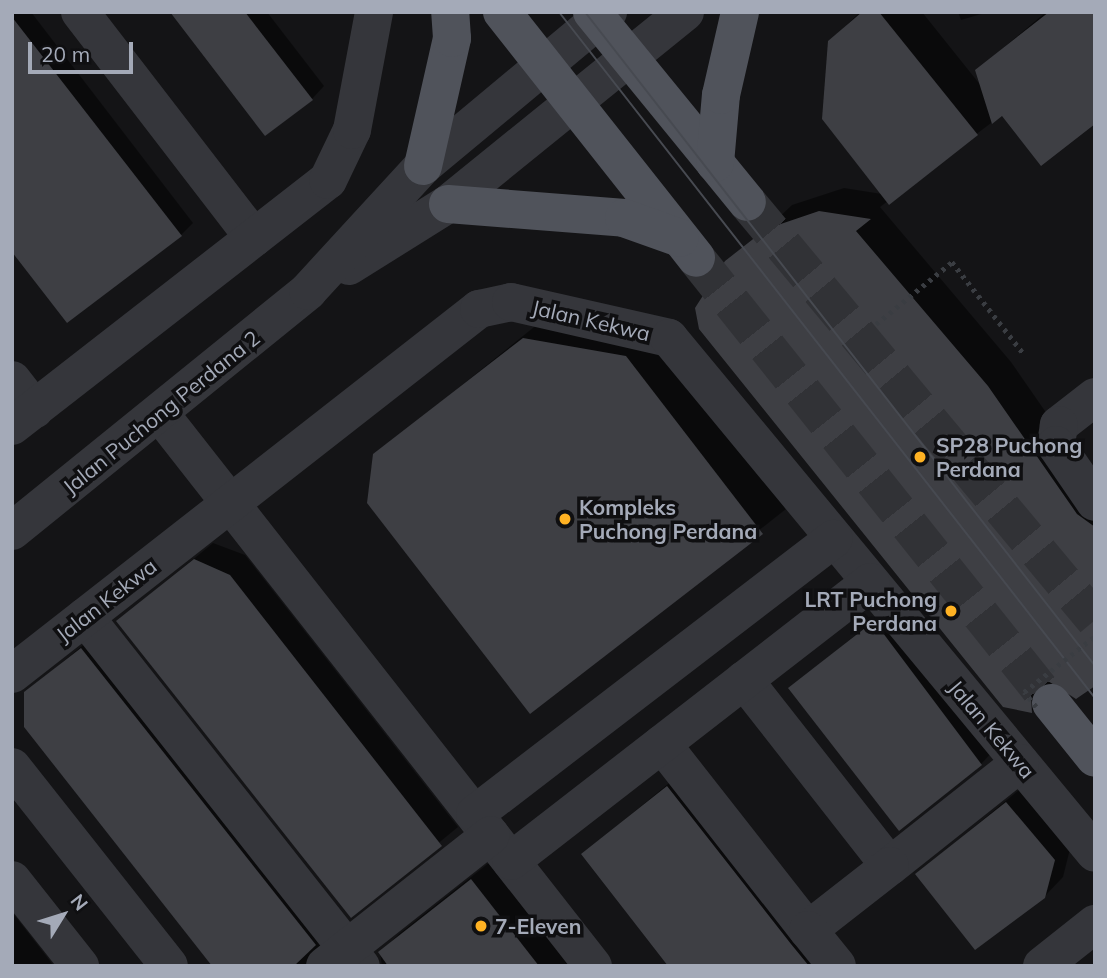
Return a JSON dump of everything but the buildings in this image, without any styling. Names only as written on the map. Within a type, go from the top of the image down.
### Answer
[{"type":"main road","points":[[424,166],[452,38],[450,12]]},
{"type":"main road","points":[[449,204],[624,218],[688,248],[502,12]]},
{"type":"main road","points":[[715,163],[720,95],[740,12]]},
{"type":"main road","points":[[599,15],[629,61],[747,202]]},
{"type":"main road","points":[[1044,705],[1095,758]]},
{"type":"street","points":[[80,12],[254,238]]},
{"type":"street","points":[[20,405],[254,238],[328,180],[352,130],[374,12]]},
{"type":"street","name":"Jalan Puchong Perdana 2","points":[[308,291],[449,204],[629,61],[685,12]]},
{"type":"street","name":"Jalan Puchong Perdana 2","points":[[12,531],[161,415],[308,291],[424,166],[599,15]]},
{"type":"street","name":"Jalan Kekwa","points":[[12,674],[479,309],[511,302],[669,338],[1095,853]]},
{"type":"street","points":[[1095,397],[1059,425],[1056,445],[1095,502]]},
{"type":"street","points":[[161,415],[593,966]]},
{"type":"street","points":[[85,617],[344,960],[492,837],[834,538]]},
{"type":"street","points":[[492,837],[662,744],[870,582]]},
{"type":"street","points":[[744,680],[890,866]]},
{"type":"street","points":[[662,744],[836,966]]},
{"type":"street","points":[[808,930],[1020,763]]},
{"type":"street","points":[[12,767],[169,966]]},
{"type":"street","points":[[12,880],[80,966]]},
{"type":"street","points":[[1042,966],[1095,924]]},
{"type":"path","points":[[876,324],[952,262],[1023,353]]},
{"type":"path","points":[[1044,705],[1024,692],[1095,636]]},
{"type":"tunnel","points":[[747,202],[1095,620]]},
{"type":"tunnel","points":[[696,258],[1051,703]]},
{"type":"tram line","points":[[559,12],[1095,698]]},
{"type":"tram line","points":[[585,12],[1095,666]]},
{"type":"place","name":"SP28 Puchong Perdana","points":[[920,457]]},
{"type":"place","name":"Kompleks Puchong Perdana","points":[[565,519]]},
{"type":"place","name":"LRT Puchong Perdana","points":[[951,611]]},
{"type":"place","name":"7-Eleven","points":[[481,926]]}]
